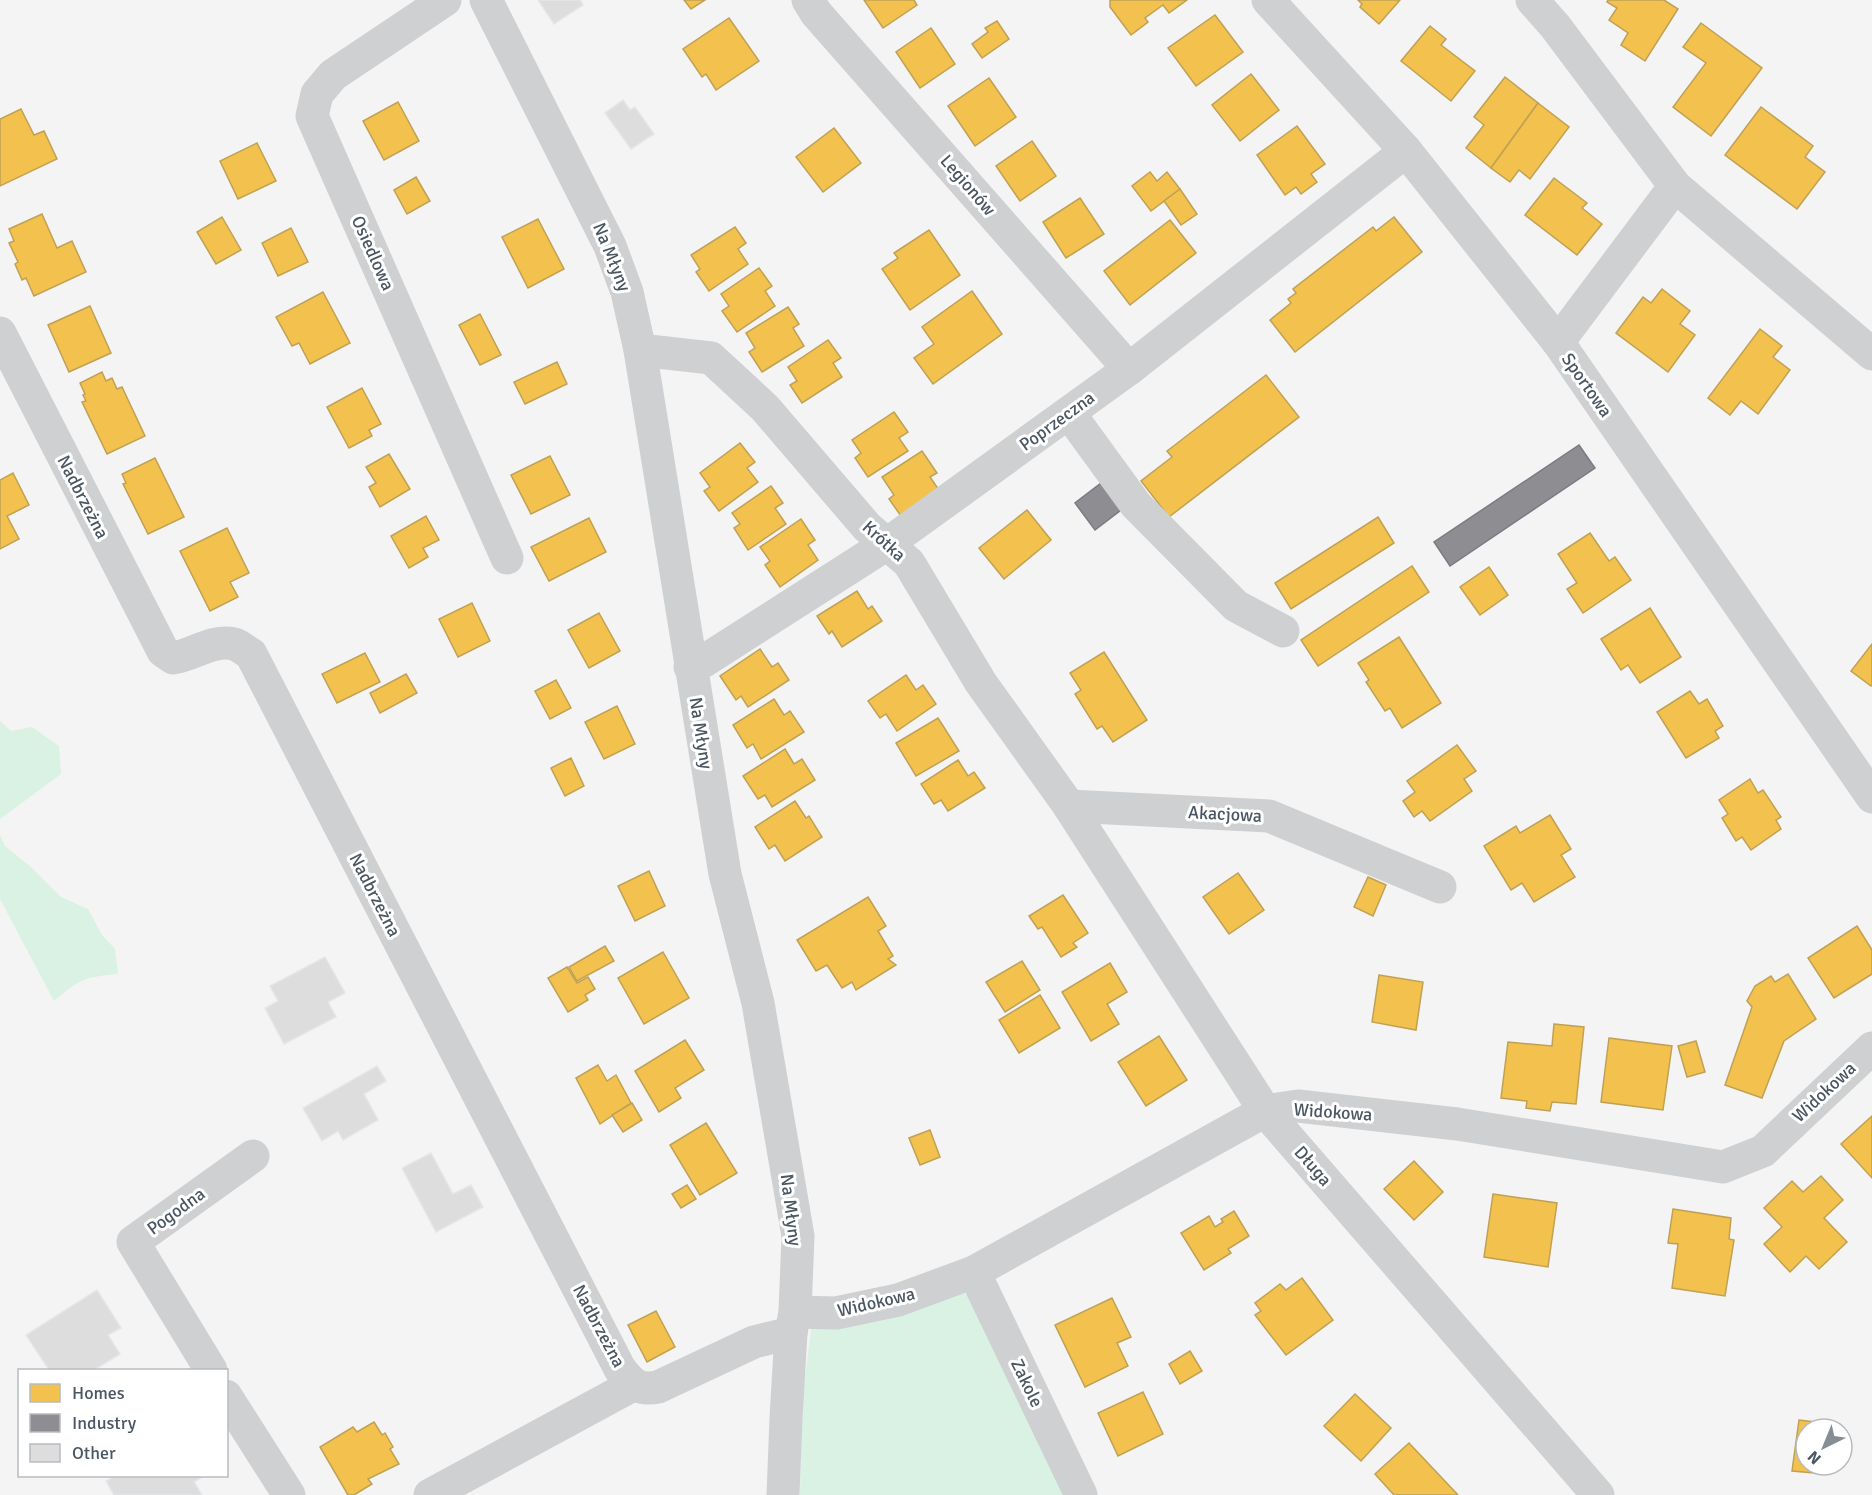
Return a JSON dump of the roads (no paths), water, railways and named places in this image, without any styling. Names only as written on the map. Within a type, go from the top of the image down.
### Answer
[{"type":"street","name":"Osiedlowa","points":[[445,0],[333,75],[317,94],[312,116],[507,558]]},
{"type":"street","name":"Na Młyny","points":[[486,0],[610,246],[627,292],[640,350],[724,874],[759,1003],[798,1236],[783,1495]]},
{"type":"street","name":"Legionów","points":[[808,0],[816,13],[1129,369]]},
{"type":"street","points":[[1532,0],[1556,26],[1676,186],[1872,354]]},
{"type":"street","name":"Sportowa","points":[[1270,1],[1406,151],[1558,342],[1872,797]]},
{"type":"street","name":"Poprzeczna","points":[[690,667],[704,661],[887,543],[1069,413],[1129,369],[1406,151]]},
{"type":"street","points":[[1558,342],[1676,186]]},
{"type":"street","name":"Nadbrzeżna","points":[[0,333],[163,651],[173,658],[184,657],[211,645],[234,644],[251,654],[620,1369],[633,1384],[647,1389],[658,1387],[793,1322]]},
{"type":"street","name":"Krótka","points":[[640,350],[711,358],[765,408],[867,526],[909,563],[981,683],[1069,806]]},
{"type":"street","points":[[1069,413],[1136,505],[1236,606],[1283,631]]},
{"type":"street","name":"Akacjowa","points":[[1069,806],[1269,816],[1440,887]]},
{"type":"street","name":"Długa","points":[[1069,806],[1266,1111],[1598,1495]]},
{"type":"street","name":"Widokowa","points":[[793,1322],[898,1300],[974,1272],[1266,1111],[1298,1106],[1457,1124],[1723,1167],[1763,1151],[1872,1048]]},
{"type":"street","name":"Pogodna","points":[[210,1369],[133,1242],[253,1156]]},
{"type":"street","name":"Zakole","points":[[974,1272],[1081,1495]]},
{"type":"street","points":[[430,1495],[633,1384]]},
{"type":"street","points":[[228,1399],[276,1478],[289,1495]]}]
